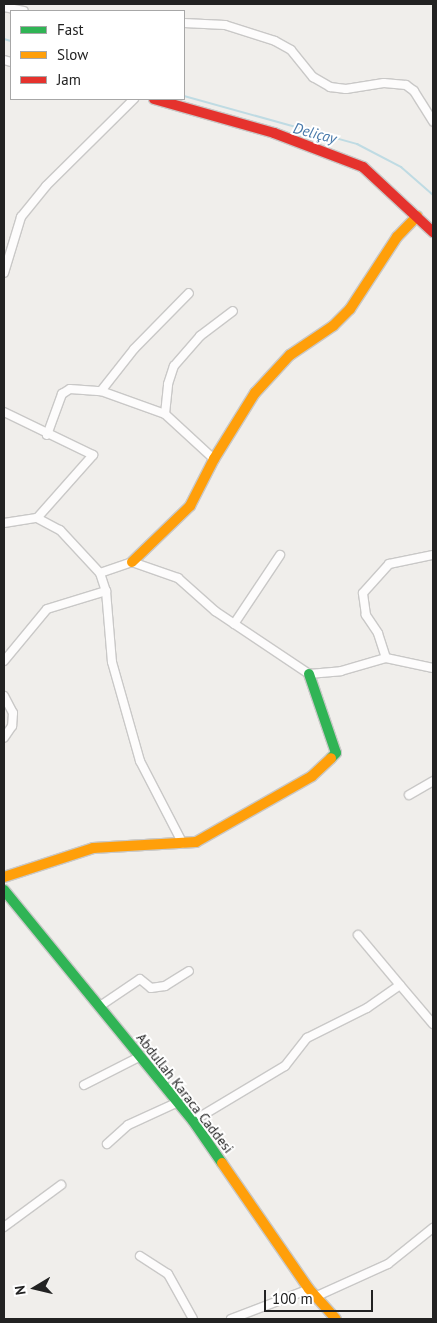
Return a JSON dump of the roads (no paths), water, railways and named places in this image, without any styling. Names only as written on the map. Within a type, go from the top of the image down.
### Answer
[{"type":"street","points":[[4,7],[19,10]]},
{"type":"street","points":[[185,22],[225,25],[275,41],[291,50],[313,77],[330,87],[346,89],[384,83],[406,85],[414,91],[433,122]]},
{"type":"street","points":[[4,272],[21,217],[46,186],[133,100]]},
{"type":"street","points":[[158,100],[274,133],[363,167],[433,232]]},
{"type":"street","points":[[100,573],[132,562],[190,506],[214,459],[255,393],[290,355],[334,326],[350,310],[397,237],[417,216]]},
{"type":"street","points":[[101,391],[134,348],[189,293]]},
{"type":"street","points":[[165,414],[168,384],[174,366],[200,336],[233,311]]},
{"type":"street","points":[[47,435],[62,394],[70,390],[101,391],[165,414],[214,459]]},
{"type":"street","points":[[4,412],[47,435],[93,455],[37,518]]},
{"type":"street","points":[[4,523],[37,518],[60,530],[100,573],[106,591],[112,662],[140,761],[183,844]]},
{"type":"street","points":[[234,624],[280,555]]},
{"type":"street","points":[[386,658],[378,633],[366,615],[363,593],[389,564],[433,555]]},
{"type":"street","points":[[4,877],[93,848],[196,842],[312,776],[336,753],[309,674],[234,624],[178,578],[132,562]]},
{"type":"street","points":[[4,661],[47,609],[106,591]]},
{"type":"street","points":[[309,674],[341,671],[386,658],[433,668]]},
{"type":"street","points":[[4,696],[13,713],[12,726],[4,738]]},
{"type":"street","points":[[409,795],[433,781]]},
{"type":"street","name":"Abdullah Karaca Caddesi","points":[[4,890],[193,1121],[313,1293],[336,1319]]},
{"type":"street","points":[[358,935],[433,1024]]},
{"type":"street","points":[[100,1006],[140,979],[151,988],[165,986],[188,970]]},
{"type":"street","points":[[193,1121],[285,1066],[307,1038],[367,1008],[400,985]]},
{"type":"street","points":[[84,1085],[141,1056]]},
{"type":"street","points":[[107,1144],[128,1124],[178,1102]]},
{"type":"street","points":[[4,1227],[62,1185]]},
{"type":"street","points":[[231,1319],[313,1293],[388,1264],[433,1228]]},
{"type":"street","points":[[140,1256],[168,1274],[193,1319]]},
{"type":"waterway","name":"Deliçay","points":[[4,39],[10,41]]},
{"type":"waterway","name":"Deliçay","points":[[185,96],[357,144],[401,167],[433,195]]}]
